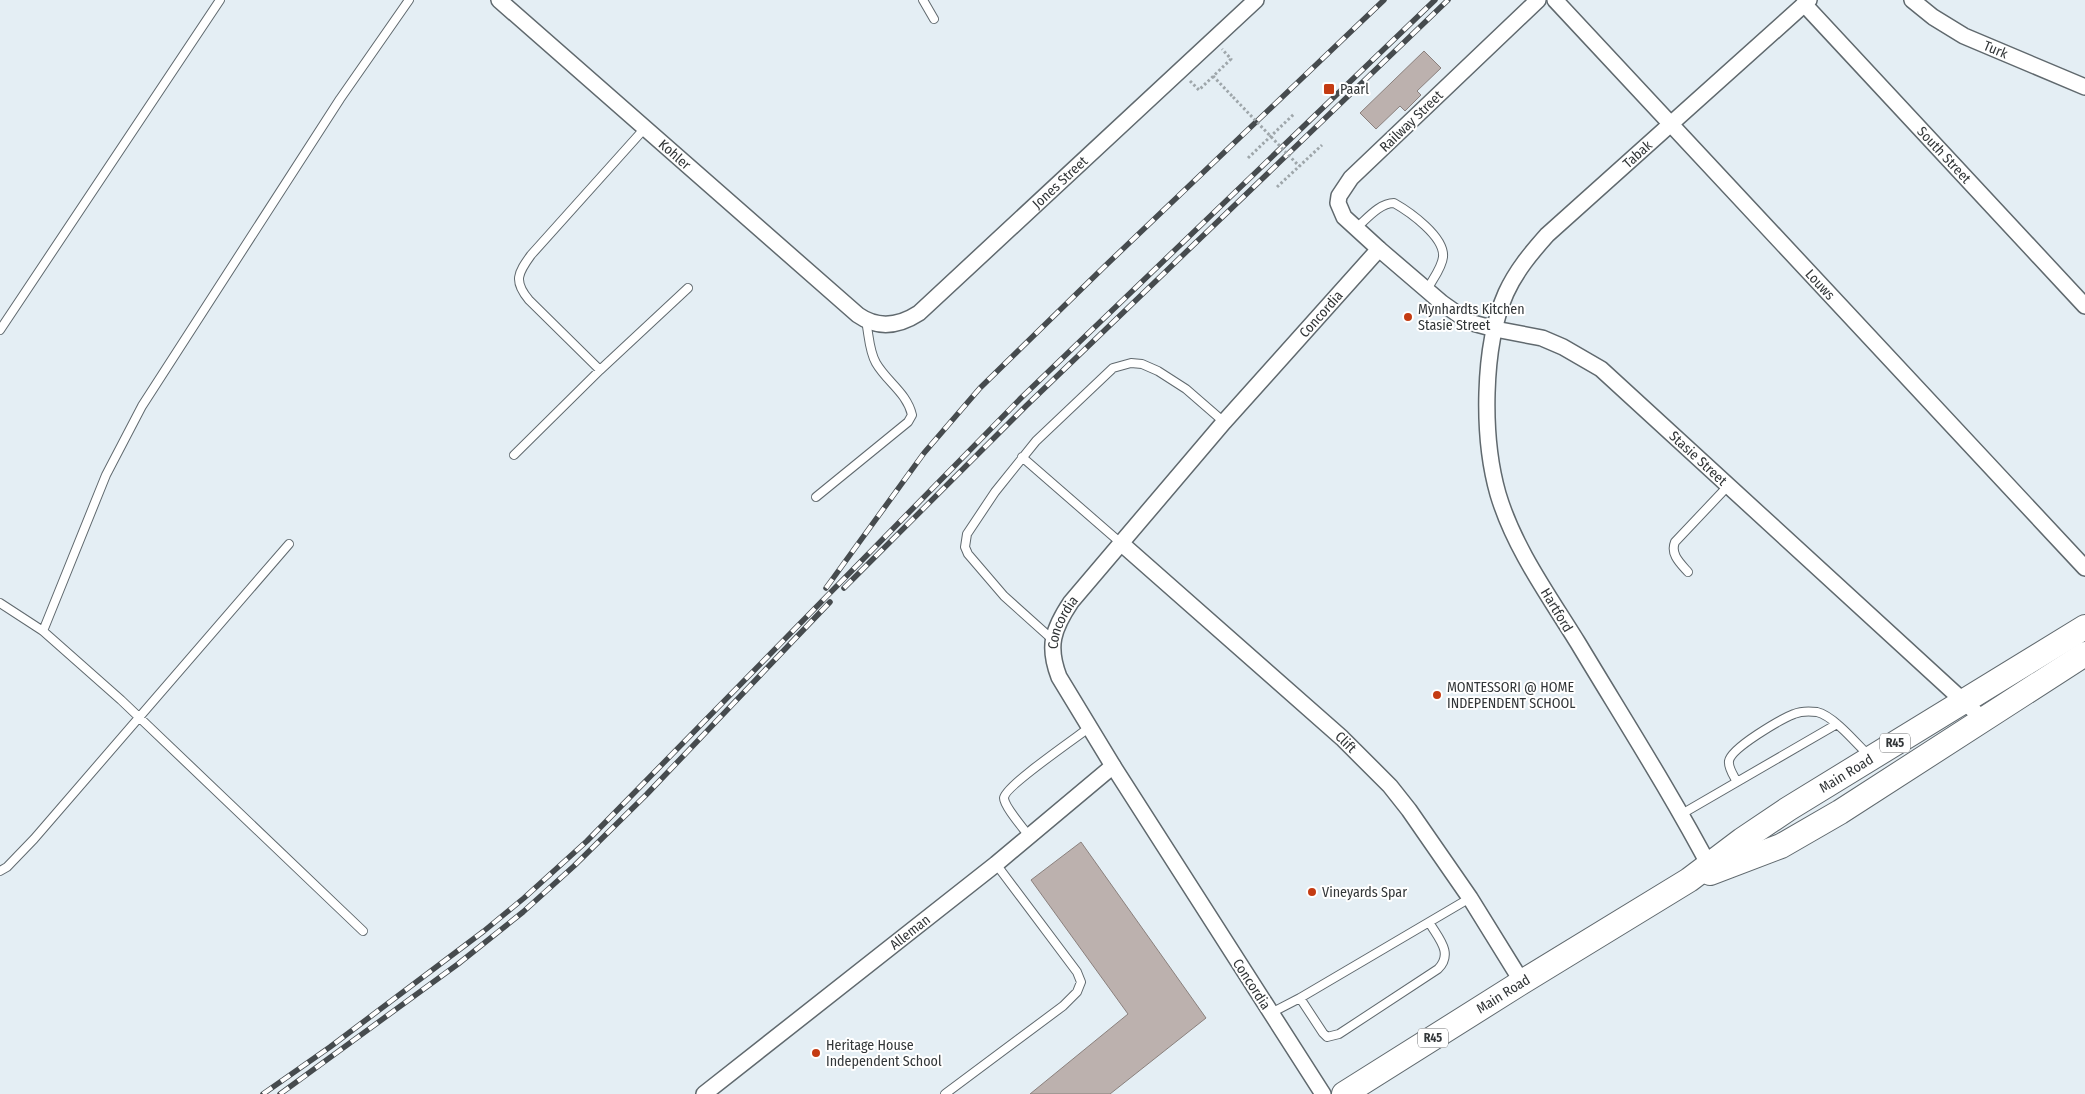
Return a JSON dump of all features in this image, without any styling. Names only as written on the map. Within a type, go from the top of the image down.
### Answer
[{"type":"main road","name":"Main Road","points":[[1711,868],[1742,840],[1871,758],[2085,627]]},
{"type":"main road","name":"Main Road","points":[[1344,1094],[1689,880],[1711,868],[1758,855],[1790,841],[1840,812],[2085,654]]},
{"type":"street","name":"Kohler","points":[[499,0],[866,321]]},
{"type":"street","name":"Jones Street","points":[[866,321],[876,324],[900,323],[919,313],[1181,72],[1256,0]]},
{"type":"street","name":"Railway Street","points":[[1379,249],[1344,217],[1338,203],[1339,196],[1351,178],[1538,0]]},
{"type":"street","name":"Louws","points":[[1555,0],[2085,568]]},
{"type":"street","name":"Turk","points":[[1912,0],[1964,36],[2085,87]]},
{"type":"street","name":"Tabak","points":[[1495,329],[1506,292],[1519,270],[1547,235],[1806,2]]},
{"type":"street","name":"South Street","points":[[1806,2],[2085,306]]},
{"type":"street","name":"Stasie Street","points":[[1379,249],[1427,290],[1469,322],[1542,338],[1563,347],[1601,369],[1984,720]]},
{"type":"street","name":"Concordia","points":[[1323,1094],[1113,766],[1059,677],[1054,662],[1052,640],[1060,619],[1071,602],[1224,422],[1379,249]]},
{"type":"street","name":"Hartford","points":[[1495,329],[1486,400],[1492,471],[1499,496],[1513,531],[1536,575],[1711,868]]},
{"type":"street","name":"Clift","points":[[1122,544],[1367,762],[1410,810],[1470,898],[1522,982]]},
{"type":"street","name":"Alleman","points":[[708,1093],[996,864],[1113,766]]},
{"type":"lane","points":[[0,330],[220,0]]},
{"type":"lane","points":[[43,631],[106,475],[142,406],[340,99],[409,0]]},
{"type":"lane","points":[[923,0],[934,18]]},
{"type":"lane","points":[[600,370],[528,300],[520,288],[519,274],[531,255],[646,128]]},
{"type":"lane","points":[[1355,229],[1388,203],[1394,203],[1428,228],[1441,246],[1443,258],[1427,290]]},
{"type":"lane","points":[[514,455],[600,370],[688,288]]},
{"type":"lane","points":[[816,497],[908,422],[912,415],[906,400],[882,371],[872,355],[866,321]]},
{"type":"lane","points":[[1052,640],[1004,596],[968,554],[964,541],[995,492],[1022,457],[1036,441],[1106,374],[1121,364],[1142,364],[1158,371],[1186,389],[1224,422]]},
{"type":"lane","points":[[1022,457],[1122,544]]},
{"type":"lane","points":[[1688,572],[1675,556],[1673,551],[1675,542],[1728,486]]},
{"type":"lane","points":[[0,871],[7,867],[34,839],[289,544]]},
{"type":"lane","points":[[0,603],[43,631],[140,718],[363,931]]},
{"type":"lane","points":[[1738,782],[1730,767],[1729,760],[1736,749],[1794,714],[1806,711],[1819,712],[1837,724],[1871,758]]},
{"type":"lane","points":[[1680,815],[1837,724]]},
{"type":"lane","points":[[1029,836],[1006,804],[1005,793],[1019,780],[1090,727]]},
{"type":"lane","points":[[945,1094],[1063,1006],[1077,992],[1081,982],[1077,972],[996,864]]},
{"type":"lane","points":[[1271,1013],[1300,998],[1470,898]]},
{"type":"lane","points":[[1300,998],[1327,1037],[1332,1037],[1347,1029],[1438,969],[1444,963],[1447,958],[1445,950],[1429,922]]},
{"type":"path","points":[[1181,72],[1198,90],[1214,76],[1231,59],[1214,41]]},
{"type":"path","points":[[1214,76],[1299,166]]},
{"type":"path","points":[[1248,158],[1294,114]]},
{"type":"path","points":[[1278,187],[1322,145]]},
{"type":"building","points":[[1424,51],[1441,68],[1417,91],[1421,95],[1405,111],[1400,106],[1376,129],[1360,113]]},
{"type":"building","points":[[1081,842],[1206,1018],[1110,1094],[1030,1094],[1128,1014],[1031,880]]},
{"type":"railway","points":[[826,588],[924,453],[980,388],[1384,0]]},
{"type":"railway","points":[[263,1094],[330,1047],[484,931],[587,841],[1021,398],[1435,0]]},
{"type":"railway","points":[[844,588],[1026,406],[1448,0]]},
{"type":"railway","points":[[280,1094],[458,964],[523,912],[574,866],[647,794],[830,602]]},
{"type":"place","name":"Paarl","points":[[1329,89]]},
{"type":"place","name":"Mynhardts Kitchen Stasie Street","points":[[1408,317]]},
{"type":"place","name":"MONTESSORI @ HOME INDEPENDENT SCHOOL","points":[[1437,695]]},
{"type":"place","name":"Vineyards Spar","points":[[1312,892]]},
{"type":"place","name":"Heritage House Independent School","points":[[816,1053]]}]
